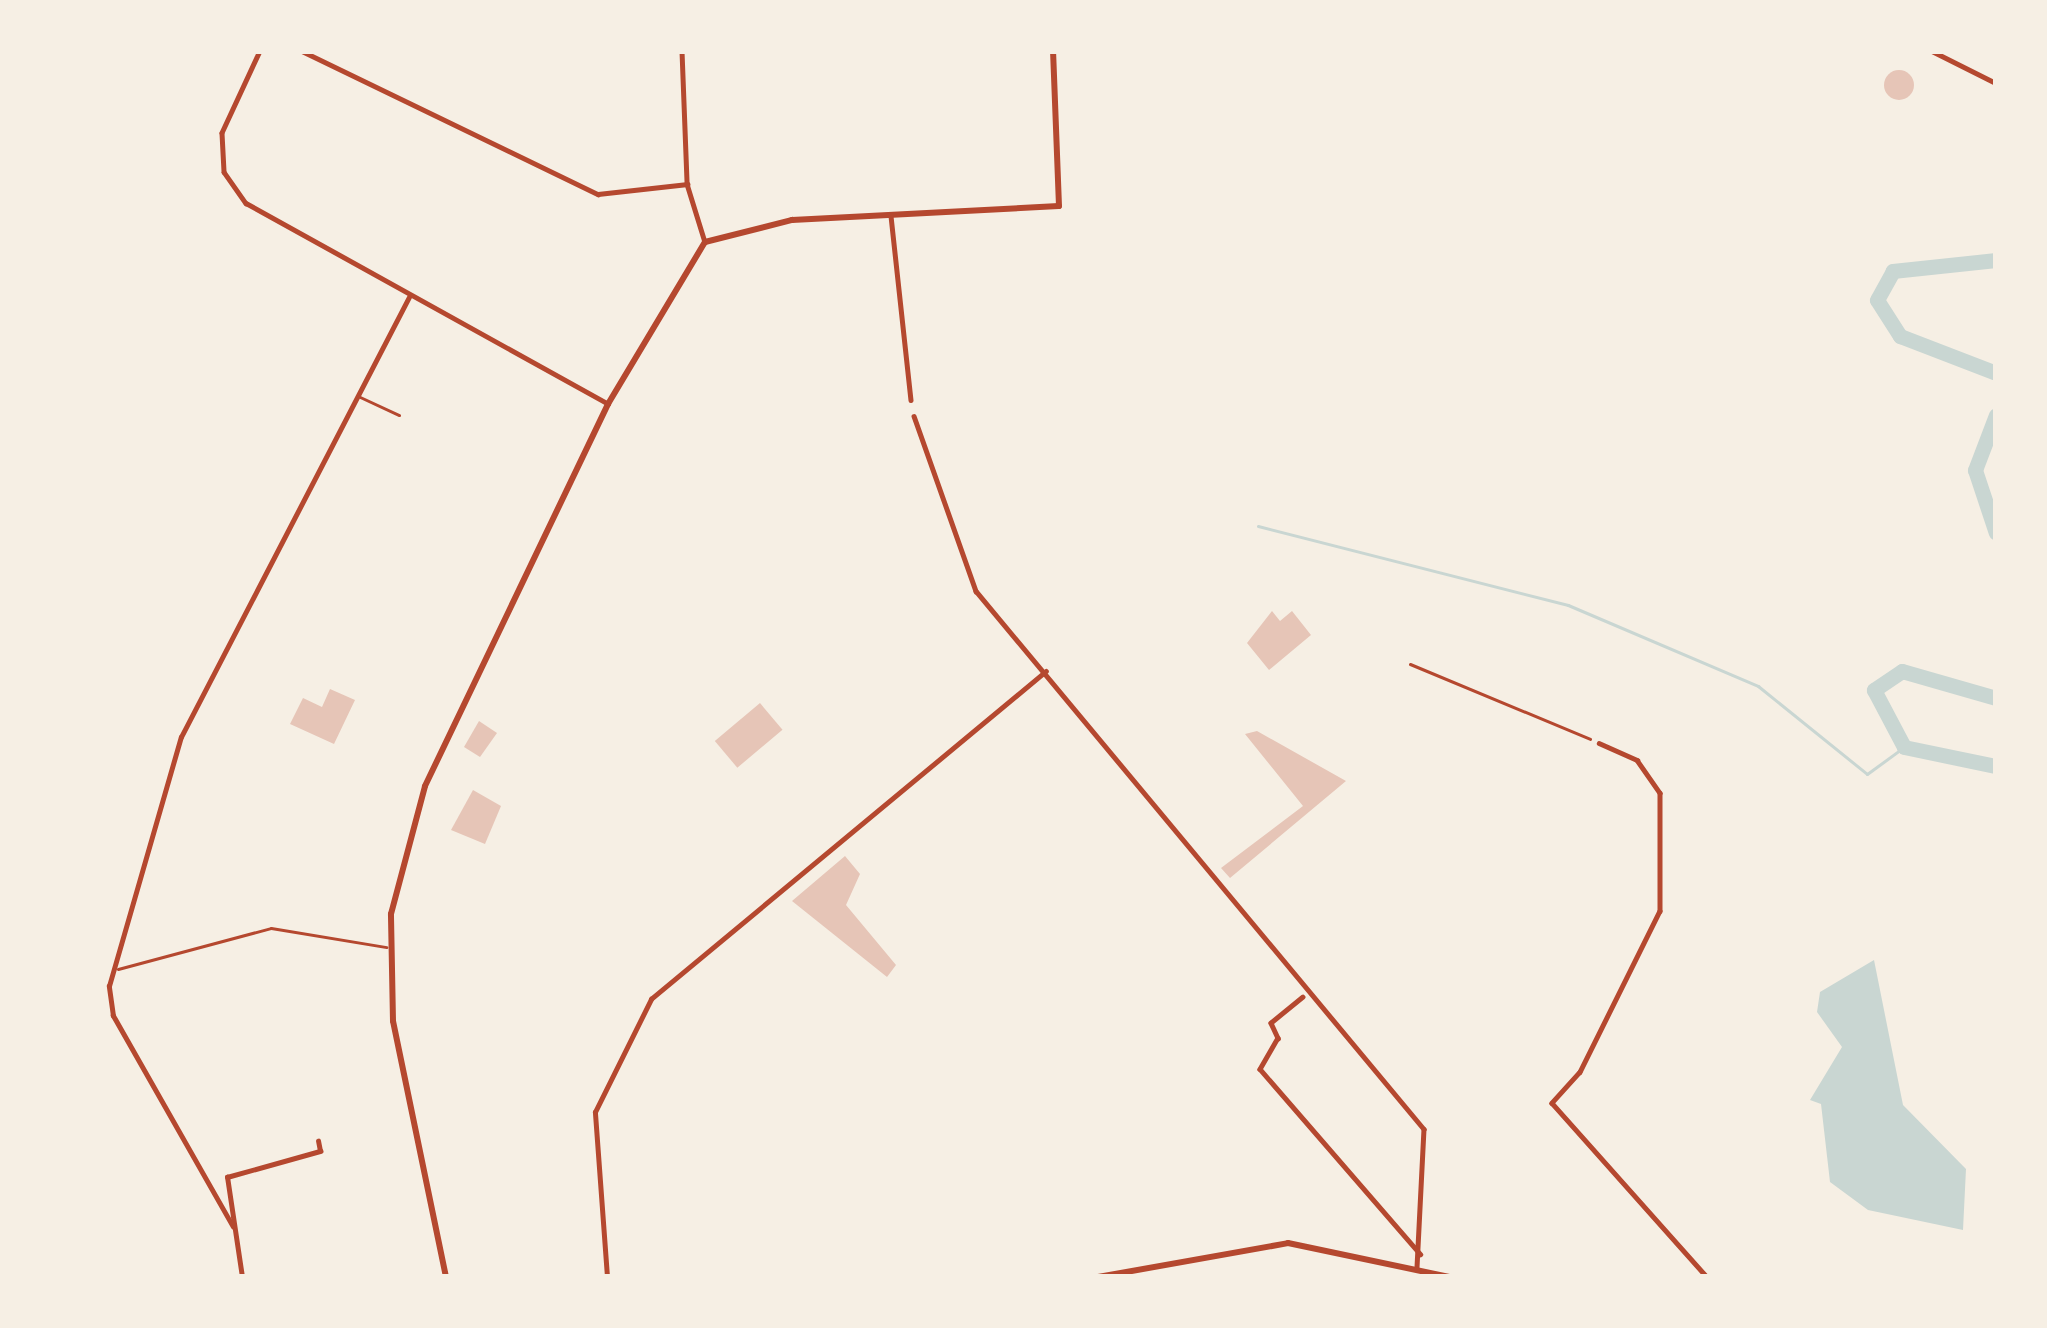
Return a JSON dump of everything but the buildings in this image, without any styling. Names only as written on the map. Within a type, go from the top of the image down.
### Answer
[{"type":"street","points":[[260,51],[222,133],[234,188],[409,298],[608,404]]},
{"type":"street","points":[[302,51],[598,194],[687,184]]},
{"type":"street","points":[[682,51],[687,184],[704,242]]},
{"type":"street","points":[[446,1277],[404,1092],[386,947],[425,786],[608,404],[704,242],[768,223],[1059,206],[1053,51]]},
{"type":"street","points":[[1932,51],[1996,83]]},
{"type":"street","points":[[891,216],[911,400]]},
{"type":"street","points":[[232,1227],[113,1016],[118,969],[167,771],[409,298]]},
{"type":"street","points":[[914,416],[976,591],[1046,671],[1306,995],[1424,1129],[1417,1268]]},
{"type":"street","points":[[608,1277],[595,1112],[651,999],[1046,671]]},
{"type":"street","points":[[1599,743],[1637,760],[1660,793],[1660,911],[1580,1072],[1552,1103],[1707,1277]]},
{"type":"street","points":[[1306,995],[1270,1023],[1278,1038],[1260,1069],[1420,1254]]},
{"type":"street","points":[[242,1277],[227,1178],[320,1151],[318,1141]]},
{"type":"street","points":[[1098,1277],[1288,1244],[1450,1277]]},
{"type":"lane","points":[[361,397],[399,415]]},
{"type":"lane","points":[[118,969],[271,928],[386,947]]},
{"type":"path","points":[[1410,664],[1599,743]]},
{"type":"shaded area","points":[[1874,960],[1903,1105],[1966,1169],[1963,1230],[1868,1210],[1830,1182],[1821,1104],[1810,1100],[1842,1047],[1817,1012],[1820,992]]},
{"type":"waterway","points":[[1996,260],[1893,271],[1877,300],[1900,336],[1996,373]]},
{"type":"waterway","points":[[1996,415],[1975,470],[1996,533]]},
{"type":"waterway","points":[[1258,526],[1568,605],[1758,686],[1867,774],[1904,747]]},
{"type":"waterway","points":[[1996,698],[1902,671],[1874,690],[1904,747],[1996,766]]}]
